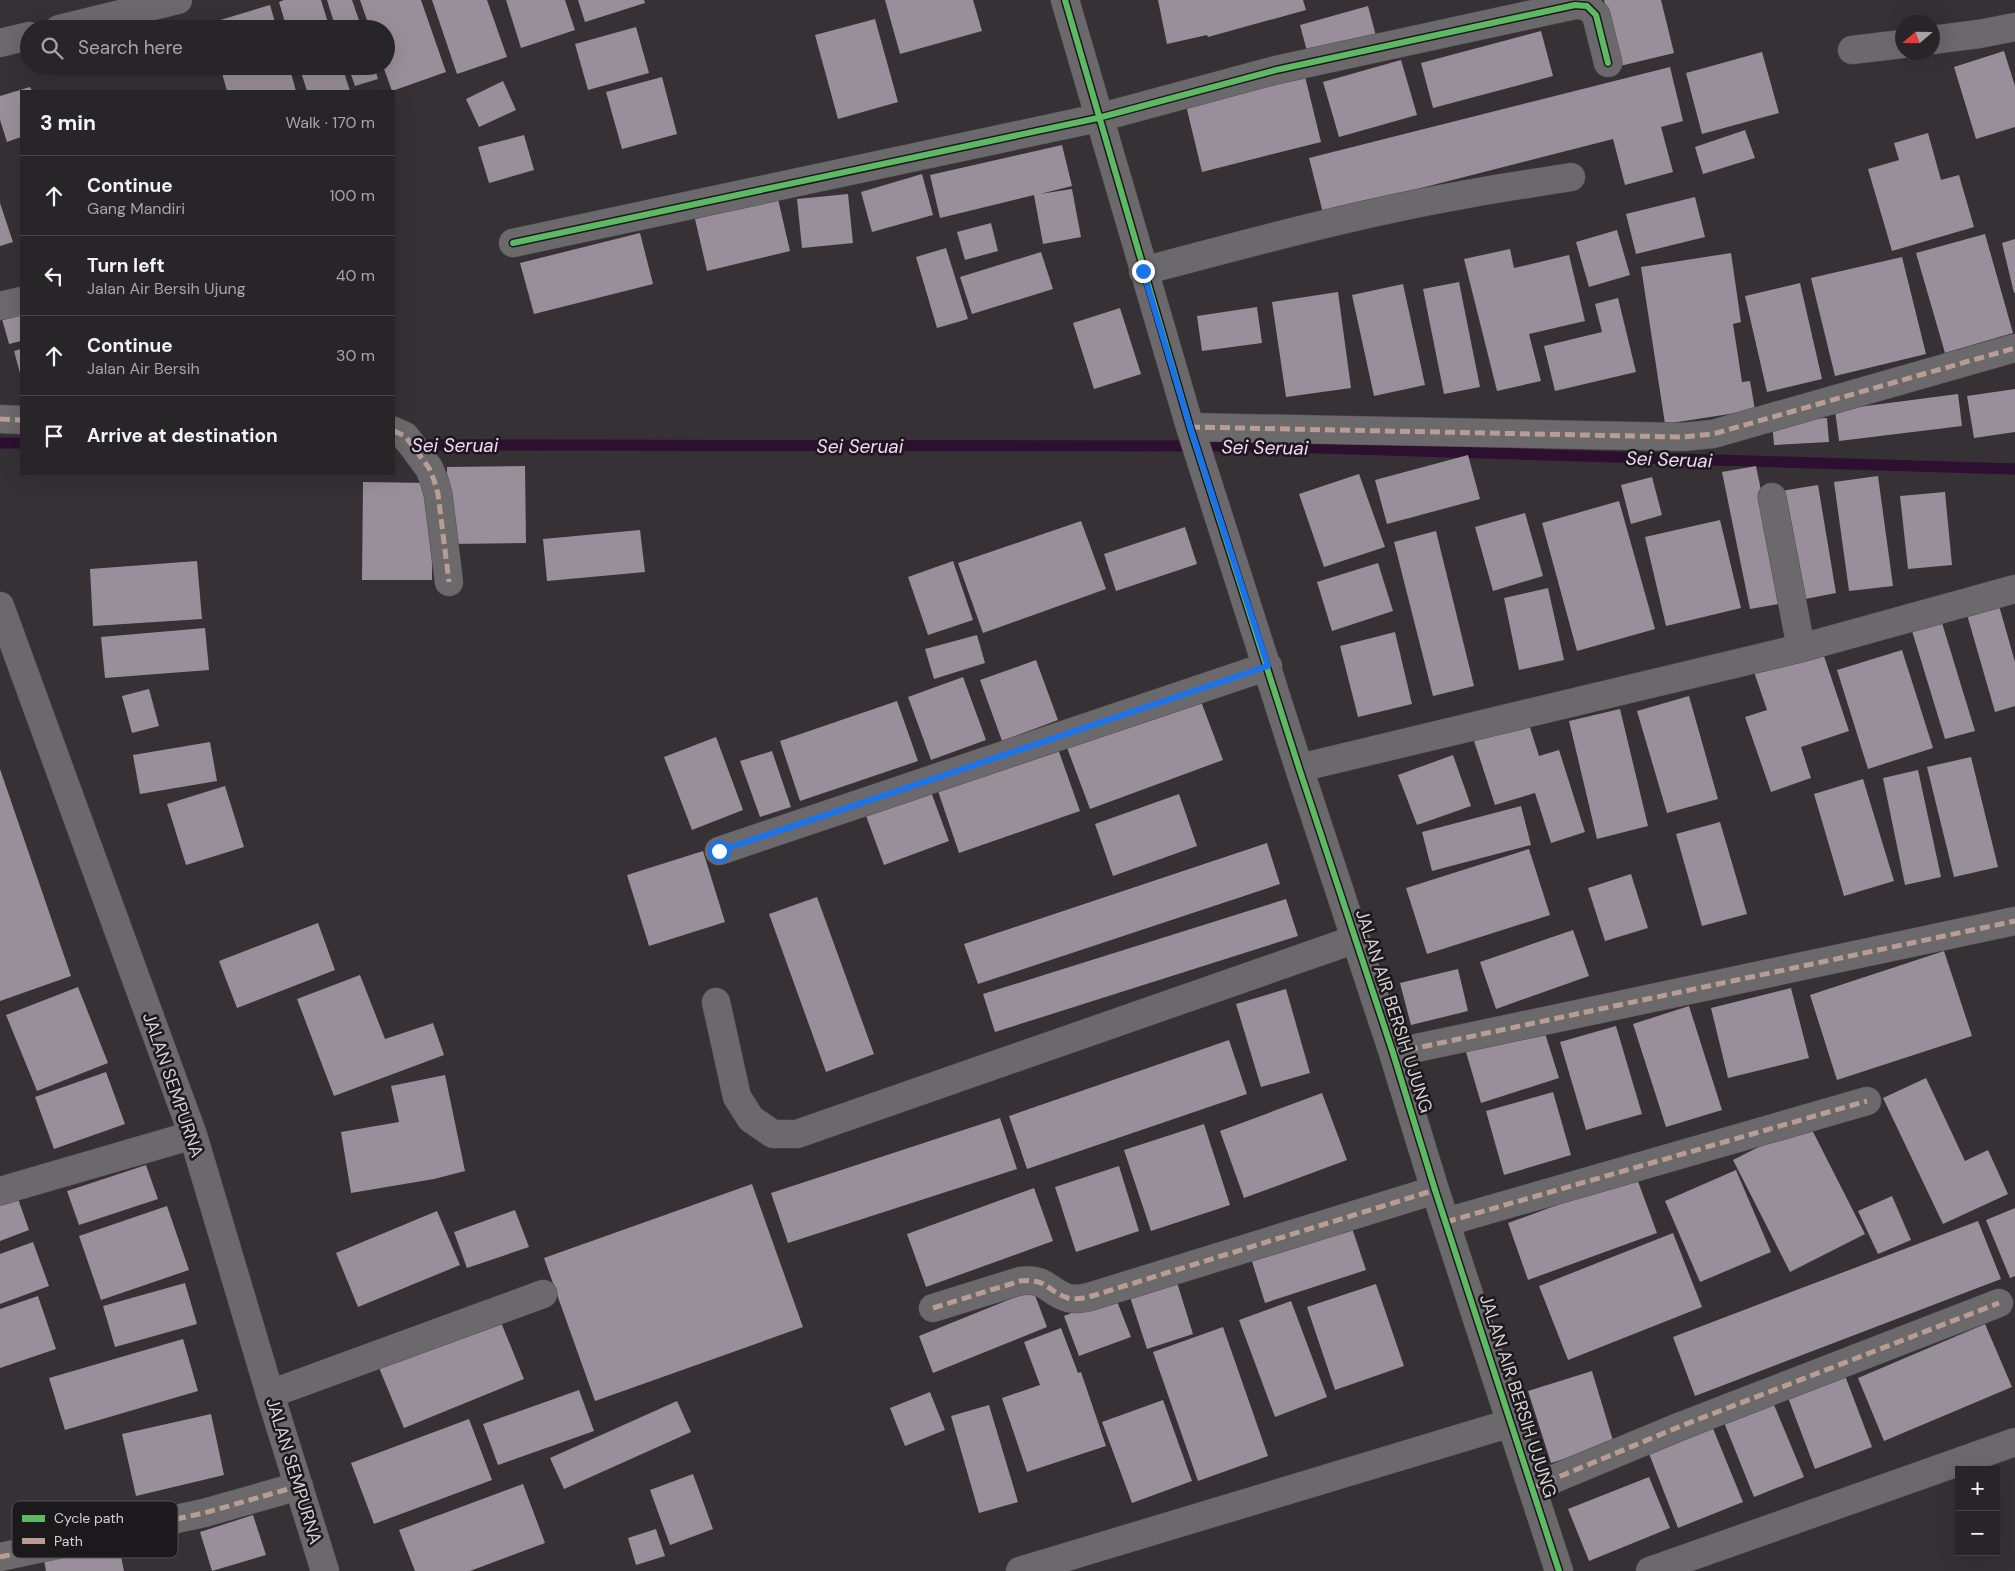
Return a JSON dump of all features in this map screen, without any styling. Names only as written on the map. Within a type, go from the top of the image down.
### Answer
[{"type":"street","points":[[96,20],[178,0]]},
{"type":"street","name":"JALAN AIR BERSIH UJUNG","points":[[1065,0],[1143,271],[1192,430],[1299,768],[1393,1053],[1435,1190],[1559,1571]]},
{"type":"street","points":[[512,243],[1098,118],[1276,70],[1575,5],[1587,6],[1596,15],[1608,63]]},
{"type":"street","points":[[1940,39],[2015,27]]},
{"type":"street","points":[[0,43],[20,38]]},
{"type":"street","points":[[1852,50],[1895,45]]},
{"type":"street","points":[[1143,271],[1278,236],[1394,209],[1460,195],[1571,176]]},
{"type":"street","points":[[0,306],[20,300]]},
{"type":"street","points":[[1192,430],[1683,437],[1713,434],[2015,348]]},
{"type":"street","points":[[0,419],[20,420]]},
{"type":"street","points":[[400,433],[429,468],[438,494],[449,582]]},
{"type":"street","points":[[1772,497],[1801,648]]},
{"type":"street","points":[[1299,768],[1801,648],[2015,589]]},
{"type":"street","name":"JALAN SEMPURNA","points":[[0,606],[193,1135],[270,1394],[326,1571]]},
{"type":"street","points":[[719,851],[1268,666]]},
{"type":"street","points":[[1393,1053],[2015,921]]},
{"type":"street","points":[[716,1002],[738,1097],[751,1119],[773,1134],[796,1134],[1356,939]]},
{"type":"street","points":[[1446,1222],[1867,1101]]},
{"type":"street","points":[[0,1191],[193,1135]]},
{"type":"street","points":[[933,1308],[1020,1281],[1034,1279],[1068,1298],[1092,1296],[1435,1190]]},
{"type":"street","points":[[270,1394],[543,1294]]},
{"type":"street","points":[[1532,1488],[1681,1426],[1999,1303]]},
{"type":"street","points":[[1020,1571],[1512,1423]]},
{"type":"street","points":[[1650,1571],[2015,1442]]},
{"type":"street","points":[[178,1519],[299,1486]]},
{"type":"building","points":[[284,0],[321,0],[327,20],[284,20],[279,2]]},
{"type":"building","points":[[327,0],[352,0],[359,20],[333,20]]},
{"type":"building","points":[[360,0],[421,0],[446,72],[392,90],[386,75],[395,75],[395,20],[367,20]]},
{"type":"building","points":[[432,0],[487,0],[507,57],[457,74]]},
{"type":"building","points":[[506,0],[565,0],[575,30],[521,48]]},
{"type":"building","points":[[578,0],[644,0],[645,3],[585,22]]},
{"type":"building","points":[[885,0],[973,0],[982,31],[900,54]]},
{"type":"building","points":[[1158,0],[1303,0],[1306,10],[1208,37],[1207,35],[1167,44]]},
{"type":"building","points":[[1604,0],[1661,0],[1674,53],[1620,66]]},
{"type":"building","points":[[270,5],[274,20],[220,20]]},
{"type":"building","points":[[1368,6],[1376,36],[1308,55],[1300,25]]},
{"type":"building","points":[[875,19],[898,102],[838,119],[815,35]]},
{"type":"building","points":[[636,27],[649,73],[588,90],[575,44]]},
{"type":"building","points":[[1541,31],[1553,76],[1433,108],[1421,63]]},
{"type":"building","points":[[2004,51],[2015,86],[2015,127],[1976,139],[1954,67]]},
{"type":"building","points":[[1762,52],[1779,113],[1702,134],[1686,73]]},
{"type":"building","points":[[1401,60],[1417,115],[1339,137],[1323,82]]},
{"type":"building","points":[[1670,67],[1683,121],[1661,127],[1673,172],[1625,185],[1613,139],[1323,213],[1309,158]]},
{"type":"building","points":[[1303,68],[1321,142],[1202,172],[1184,97]]},
{"type":"building","points":[[223,75],[292,75],[296,90],[227,90]]},
{"type":"building","points":[[302,75],[345,75],[350,90],[307,90]]},
{"type":"building","points":[[351,75],[377,75],[378,79],[355,86]]},
{"type":"building","points":[[662,77],[677,134],[622,149],[606,92]]},
{"type":"building","points":[[503,81],[516,110],[479,127],[466,99]]},
{"type":"building","points":[[30,87],[32,90],[20,90]]},
{"type":"building","points":[[20,90],[20,137],[7,142],[0,120],[0,96]]},
{"type":"building","points":[[1745,130],[1755,158],[1703,174],[1695,147]]},
{"type":"building","points":[[1928,133],[1941,180],[1959,175],[1974,227],[1892,251],[1868,169],[1899,160],[1894,143]]},
{"type":"building","points":[[524,135],[534,170],[489,183],[478,147]]},
{"type":"building","points":[[1062,145],[1072,186],[1040,194],[1072,189],[1081,237],[1043,244],[1034,195],[940,218],[930,175]]},
{"type":"building","points":[[922,174],[933,215],[872,232],[861,192]]},
{"type":"building","points":[[848,194],[853,243],[802,248],[797,199]]},
{"type":"building","points":[[1695,197],[1705,237],[1636,254],[1626,214]]},
{"type":"building","points":[[778,199],[790,251],[707,271],[695,219]]},
{"type":"building","points":[[0,203],[13,242],[0,246]]},
{"type":"building","points":[[991,223],[998,251],[965,260],[957,232]]},
{"type":"building","points":[[1617,230],[1630,275],[1589,287],[1576,242]]},
{"type":"building","points":[[640,233],[653,284],[534,314],[520,263]]},
{"type":"building","points":[[1985,234],[2013,333],[1945,353],[1916,253]]},
{"type":"building","points":[[2015,239],[2015,292],[2014,293],[2002,243]]},
{"type":"building","points":[[946,248],[968,319],[937,328],[916,257]]},
{"type":"building","points":[[1510,249],[1514,268],[1569,255],[1585,321],[1529,334],[1541,381],[1497,391],[1464,259]]},
{"type":"building","points":[[1041,252],[1053,289],[972,314],[960,277]]},
{"type":"building","points":[[1731,253],[1741,322],[1733,324],[1742,382],[1750,381],[1755,410],[1665,424],[1641,267]]},
{"type":"building","points":[[1902,257],[1926,354],[1835,376],[1811,278]]},
{"type":"building","points":[[1459,282],[1480,387],[1444,394],[1423,289]]},
{"type":"building","points":[[1800,283],[1822,379],[1767,392],[1745,296]]},
{"type":"building","points":[[1403,284],[1425,385],[1374,396],[1352,295]]},
{"type":"building","points":[[1338,292],[1351,388],[1286,397],[1272,302]]},
{"type":"building","points":[[1618,298],[1636,372],[1555,391],[1544,346],[1602,332],[1595,304]]},
{"type":"building","points":[[1257,307],[1262,343],[1202,351],[1197,316]]},
{"type":"building","points":[[1120,308],[1141,374],[1094,389],[1073,323]]},
{"type":"building","points":[[20,313],[20,341],[9,344],[2,319]]},
{"type":"building","points":[[20,349],[20,373],[14,351]]},
{"type":"building","points":[[2015,389],[2015,432],[1974,438],[1967,396]]},
{"type":"building","points":[[1958,394],[1962,426],[1839,441],[1835,410]]},
{"type":"building","points":[[1827,418],[1829,442],[1774,445],[1772,421]]},
{"type":"building","points":[[1468,455],[1480,499],[1387,524],[1375,480]]},
{"type":"building","points":[[525,466],[526,543],[447,544],[447,467]]},
{"type":"building","points":[[1756,466],[1784,603],[1750,609],[1722,472]]},
{"type":"building","points":[[1359,474],[1385,547],[1324,567],[1299,494]]},
{"type":"building","points":[[1878,476],[1893,586],[1849,591],[1834,482]]},
{"type":"building","points":[[1652,477],[1662,515],[1631,524],[1621,485]]},
{"type":"building","points":[[363,482],[432,483],[432,580],[362,580]]},
{"type":"building","points":[[1818,485],[1836,593],[1800,600],[1781,491]]},
{"type":"building","points":[[1945,492],[1952,565],[1908,569],[1900,496]]},
{"type":"building","points":[[1619,501],[1655,629],[1577,651],[1542,523]]},
{"type":"building","points":[[1525,513],[1543,576],[1493,591],[1475,527]]},
{"type":"building","points":[[1720,520],[1741,608],[1666,626],[1645,537]]},
{"type":"building","points":[[1081,521],[1106,589],[983,633],[958,563]]},
{"type":"building","points":[[1185,527],[1197,564],[1116,591],[1104,554]]},
{"type":"building","points":[[640,530],[645,572],[547,581],[543,539]]},
{"type":"building","points":[[1436,531],[1474,686],[1433,696],[1394,542]]},
{"type":"building","points":[[197,561],[202,619],[93,626],[90,569]]},
{"type":"building","points":[[953,561],[973,620],[928,635],[908,577]]},
{"type":"building","points":[[1378,563],[1393,611],[1332,631],[1317,582]]},
{"type":"building","points":[[1548,588],[1564,660],[1519,670],[1504,598]]},
{"type":"building","points":[[1998,602],[2015,662],[2015,706],[1995,712],[1966,611]]},
{"type":"building","points":[[1942,623],[1975,731],[1945,739],[1912,631]]},
{"type":"building","points":[[205,628],[209,670],[105,678],[101,637]]},
{"type":"building","points":[[1395,632],[1412,704],[1358,717],[1340,646]]},
{"type":"building","points":[[977,635],[985,663],[934,679],[925,649]]},
{"type":"building","points":[[1822,650],[1849,731],[1801,747],[1811,778],[1771,792],[1745,717],[1767,710],[1754,672]]},
{"type":"building","points":[[1902,650],[1933,748],[1868,769],[1837,670]]},
{"type":"building","points":[[1036,660],[1058,720],[1002,741],[980,680]]},
{"type":"building","points":[[963,677],[986,740],[931,760],[908,697]]},
{"type":"building","points":[[149,689],[159,726],[132,733],[122,696]]},
{"type":"building","points":[[1199,696],[1223,760],[1090,809],[1066,745]]},
{"type":"building","points":[[1689,696],[1718,799],[1667,813],[1637,711]]},
{"type":"building","points":[[897,701],[918,761],[800,801],[780,741]]},
{"type":"building","points":[[1620,709],[1648,826],[1597,839],[1569,721]]},
{"type":"building","points":[[1528,721],[1539,756],[1559,750],[1585,832],[1551,843],[1535,793],[1495,805],[1473,738]]},
{"type":"building","points":[[716,737],[743,810],[692,830],[664,757]]},
{"type":"building","points":[[210,742],[217,781],[140,794],[133,755]]},
{"type":"building","points":[[1058,749],[1080,811],[959,853],[938,791]]},
{"type":"building","points":[[772,751],[791,807],[760,817],[740,761]]},
{"type":"building","points":[[1453,755],[1471,806],[1417,825],[1398,775]]},
{"type":"building","points":[[1971,757],[1998,867],[1954,877],[1927,767]]},
{"type":"building","points":[[0,769],[71,976],[0,1001]]},
{"type":"building","points":[[1918,770],[1941,877],[1905,885],[1883,778]]},
{"type":"building","points":[[1863,779],[1894,881],[1844,896],[1814,794]]},
{"type":"building","points":[[225,786],[244,847],[186,865],[167,804]]},
{"type":"building","points":[[930,789],[949,841],[884,865],[865,813]]},
{"type":"building","points":[[1179,794],[1197,846],[1113,876],[1095,824]]},
{"type":"building","points":[[1521,806],[1531,845],[1432,871],[1422,832]]},
{"type":"building","points":[[1720,822],[1747,914],[1702,926],[1676,834]]},
{"type":"building","points":[[1267,843],[1280,884],[978,984],[964,944]]},
{"type":"building","points":[[1529,849],[1550,915],[1427,954],[1406,888]]},
{"type":"building","points":[[703,851],[725,922],[649,946],[627,875]]},
{"type":"building","points":[[1631,874],[1648,928],[1605,941],[1588,888]]},
{"type":"building","points":[[817,897],[874,1054],[826,1072],[769,914]]},
{"type":"building","points":[[1286,899],[1298,936],[995,1032],[983,994]]},
{"type":"building","points":[[318,923],[335,970],[237,1008],[219,961]]},
{"type":"building","points":[[1573,930],[1589,976],[1496,1009],[1480,962]]},
{"type":"building","points":[[1944,951],[1972,1036],[1837,1080],[1810,995]]},
{"type":"building","points":[[1458,969],[1468,1011],[1411,1025],[1400,983]]},
{"type":"building","points":[[360,975],[385,1039],[433,1023],[444,1055],[334,1096],[297,999]]},
{"type":"building","points":[[78,987],[108,1063],[37,1091],[6,1015]]},
{"type":"building","points":[[1791,988],[1809,1058],[1728,1078],[1711,1008]]},
{"type":"building","points":[[1286,989],[1310,1073],[1261,1087],[1236,1004]]},
{"type":"building","points":[[1689,1006],[1722,1110],[1666,1127],[1633,1024]]},
{"type":"building","points":[[1616,1026],[1642,1114],[1586,1130],[1560,1042]]},
{"type":"building","points":[[1543,1027],[1559,1078],[1481,1103],[1466,1052]]},
{"type":"building","points":[[1229,1040],[1247,1094],[1027,1169],[1009,1116]]},
{"type":"building","points":[[106,1072],[125,1124],[54,1149],[35,1097]]},
{"type":"building","points":[[445,1075],[465,1171],[434,1179],[351,1193],[341,1132],[399,1122],[391,1086]]},
{"type":"building","points":[[1926,1078],[1965,1161],[1988,1150],[2008,1194],[1943,1224],[1883,1098]]},
{"type":"building","points":[[1553,1092],[1571,1155],[1504,1175],[1486,1111]]},
{"type":"building","points":[[1322,1093],[1347,1160],[1244,1198],[1220,1131]]},
{"type":"building","points":[[1000,1118],[1017,1169],[788,1243],[771,1193]]},
{"type":"building","points":[[1808,1122],[1865,1234],[1790,1272],[1733,1160]]},
{"type":"building","points":[[1204,1124],[1230,1205],[1151,1231],[1124,1150]]},
{"type":"building","points":[[146,1165],[158,1199],[79,1225],[67,1191]]},
{"type":"building","points":[[1119,1166],[1139,1231],[1076,1252],[1055,1187]]},
{"type":"building","points":[[1736,1170],[1771,1252],[1700,1282],[1665,1201]]},
{"type":"building","points":[[1636,1176],[1657,1233],[1528,1280],[1508,1223]]},
{"type":"building","points":[[752,1184],[803,1327],[595,1401],[544,1258]]},
{"type":"building","points":[[1034,1188],[1053,1241],[926,1287],[907,1234]]},
{"type":"building","points":[[16,1193],[29,1230],[0,1241],[0,1199]]},
{"type":"building","points":[[1892,1196],[1911,1240],[1878,1254],[1858,1211]]},
{"type":"building","points":[[167,1206],[189,1270],[101,1300],[79,1236]]},
{"type":"building","points":[[2015,1208],[2015,1276],[2010,1278],[1986,1220]]},
{"type":"building","points":[[515,1210],[529,1247],[467,1268],[454,1232]]},
{"type":"building","points":[[437,1211],[460,1265],[358,1307],[336,1253]]},
{"type":"building","points":[[1349,1219],[1366,1270],[1265,1303],[1249,1252]]},
{"type":"building","points":[[1978,1221],[2001,1279],[1695,1396],[1673,1337]]},
{"type":"building","points":[[1673,1233],[1702,1307],[1568,1360],[1539,1286]]},
{"type":"building","points":[[33,1242],[49,1286],[0,1304],[0,1254]]},
{"type":"building","points":[[1175,1276],[1193,1334],[1147,1349],[1128,1291]]},
{"type":"building","points":[[185,1283],[197,1324],[115,1347],[103,1306]]},
{"type":"building","points":[[1376,1284],[1404,1366],[1335,1390],[1307,1307]]},
{"type":"building","points":[[1033,1290],[1047,1327],[933,1373],[919,1336]]},
{"type":"building","points":[[38,1296],[56,1349],[0,1368],[0,1309]]},
{"type":"building","points":[[1115,1296],[1131,1337],[1079,1356],[1064,1316]]},
{"type":"building","points":[[1291,1301],[1327,1397],[1275,1417],[1239,1320]]},
{"type":"building","points":[[498,1315],[524,1379],[404,1428],[377,1363]]},
{"type":"building","points":[[1985,1324],[2012,1387],[1884,1441],[1858,1378]]},
{"type":"building","points":[[1223,1327],[1268,1456],[1198,1481],[1153,1352]]},
{"type":"building","points":[[1061,1328],[1078,1373],[1081,1372],[1106,1446],[1027,1472],[1002,1398],[1040,1385],[1024,1342]]},
{"type":"building","points":[[183,1339],[198,1391],[65,1430],[49,1378]]},
{"type":"building","points":[[1841,1365],[1872,1447],[1815,1469],[1784,1387]]},
{"type":"building","points":[[1592,1371],[1614,1444],[1551,1463],[1528,1391]]},
{"type":"building","points":[[579,1390],[594,1431],[498,1465],[483,1424]]},
{"type":"building","points":[[930,1392],[945,1430],[905,1446],[890,1408]]},
{"type":"building","points":[[1163,1400],[1192,1481],[1132,1503],[1102,1422]]},
{"type":"building","points":[[1772,1400],[1804,1477],[1754,1497],[1723,1420]]},
{"type":"building","points":[[677,1401],[691,1432],[564,1489],[550,1458]]},
{"type":"building","points":[[989,1405],[1018,1502],[979,1513],[951,1416]]},
{"type":"building","points":[[211,1414],[224,1475],[136,1496],[122,1434]]},
{"type":"building","points":[[469,1419],[492,1480],[374,1524],[351,1463]]},
{"type":"building","points":[[1712,1426],[1743,1502],[1678,1528],[1648,1451]]},
{"type":"building","points":[[693,1474],[713,1529],[670,1545],[650,1490]]},
{"type":"building","points":[[1649,1477],[1670,1528],[1589,1561],[1568,1509]]},
{"type":"building","points":[[523,1484],[545,1543],[470,1571],[415,1571],[399,1530]]},
{"type":"building","points":[[253,1515],[266,1555],[212,1571],[200,1532]]},
{"type":"building","points":[[656,1529],[665,1556],[636,1565],[628,1538]]},
{"type":"building","points":[[44,1558],[121,1558],[124,1571],[46,1571]]},
{"type":"waterway","name":"Sei Seruai","points":[[0,443],[20,443]]},
{"type":"waterway","name":"Sei Seruai","points":[[415,445],[1250,446],[2015,469]]},
{"type":"marked path","points":[[1190,427],[1683,437],[1713,434],[2015,348]]},
{"type":"marked path","points":[[0,419],[20,420]]},
{"type":"marked path","points":[[395,431],[405,436],[429,468],[434,480],[438,494],[449,582]]},
{"type":"marked path","points":[[719,851],[1268,666]]},
{"type":"marked path","points":[[1393,1053],[2015,921]]},
{"type":"marked path","points":[[1446,1222],[1867,1101]]},
{"type":"marked path","points":[[933,1308],[1020,1281],[1042,1283],[1068,1298],[1086,1297],[1435,1190]]},
{"type":"marked path","points":[[1532,1488],[1681,1426],[1999,1303]]},
{"type":"marked path","points":[[178,1519],[299,1486]]},
{"type":"marked path","points":[[0,1557],[12,1554]]},
{"type":"cycle path","points":[[1065,0],[1190,427],[1559,1571]]},
{"type":"cycle path","points":[[513,243],[1098,118],[1276,70],[1575,5],[1587,6],[1596,15],[1608,63]]},
{"type":"route","points":[[719,851],[1268,666],[1190,427],[1143,271]]}]
